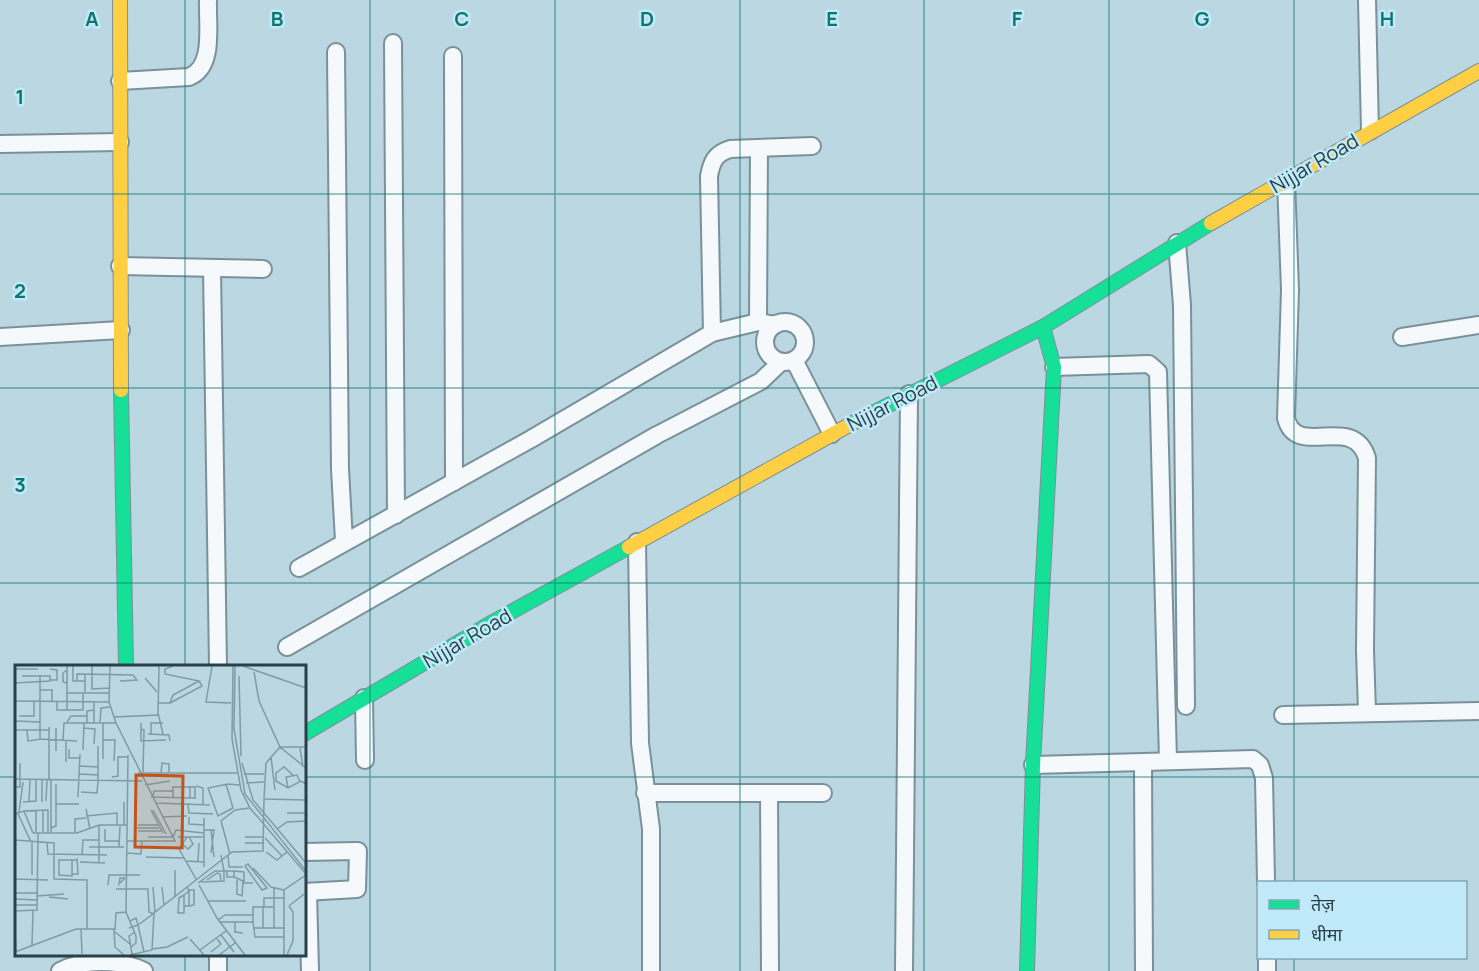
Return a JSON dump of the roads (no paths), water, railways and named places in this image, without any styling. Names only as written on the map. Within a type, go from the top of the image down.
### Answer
[{"type":"street","points":[[120,0],[122,534],[126,665]]},
{"type":"street","points":[[120,81],[189,77],[199,73],[205,64],[208,0]]},
{"type":"street","points":[[1367,0],[1370,131]]},
{"type":"street","points":[[393,43],[396,515]]},
{"type":"street","points":[[336,52],[340,469],[344,541]]},
{"type":"street","points":[[453,56],[454,482]]},
{"type":"street","name":"Nijjar Road","points":[[306,733],[493,622],[832,434],[1043,327],[1177,243],[1370,131],[1479,71]]},
{"type":"street","points":[[0,144],[120,142]]},
{"type":"street","points":[[712,333],[710,168],[719,152],[730,149],[812,147]]},
{"type":"street","points":[[758,322],[759,148]]},
{"type":"street","points":[[1286,180],[1290,290],[1286,418],[1289,429],[1296,435],[1347,437],[1356,440],[1364,446],[1367,458],[1365,650],[1367,712]]},
{"type":"street","points":[[1177,243],[1182,305],[1186,706]]},
{"type":"street","points":[[120,266],[263,269]]},
{"type":"street","points":[[212,269],[218,665]]},
{"type":"street","points":[[287,647],[657,435],[761,381],[803,351],[802,333],[787,322],[775,325],[758,322],[712,333],[454,482],[299,568]]},
{"type":"street","points":[[775,325],[766,336],[766,349],[775,359],[788,361]]},
{"type":"street","points":[[1402,337],[1479,325]]},
{"type":"street","points":[[1027,971],[1032,765],[1054,367],[1043,327]]},
{"type":"street","points":[[0,337],[121,330]]},
{"type":"street","points":[[788,361],[832,434]]},
{"type":"street","points":[[1054,367],[1149,364],[1158,372],[1168,761]]},
{"type":"street","points":[[904,971],[909,394]]},
{"type":"street","points":[[637,542],[640,743],[651,829],[651,971]]},
{"type":"street","points":[[364,698],[365,760]]},
{"type":"street","points":[[1283,715],[1479,711]]},
{"type":"street","points":[[1032,765],[1253,759],[1260,765],[1264,778],[1266,881]]},
{"type":"street","points":[[1143,763],[1144,971]]},
{"type":"street","points":[[769,793],[770,971]]},
{"type":"street","points":[[645,794],[823,793]]},
{"type":"street","points":[[306,852],[358,851],[357,889],[306,892],[310,971]]},
{"type":"street","points":[[66,968],[89,956]]},
{"type":"street","points":[[66,968],[105,962],[144,971]]}]
